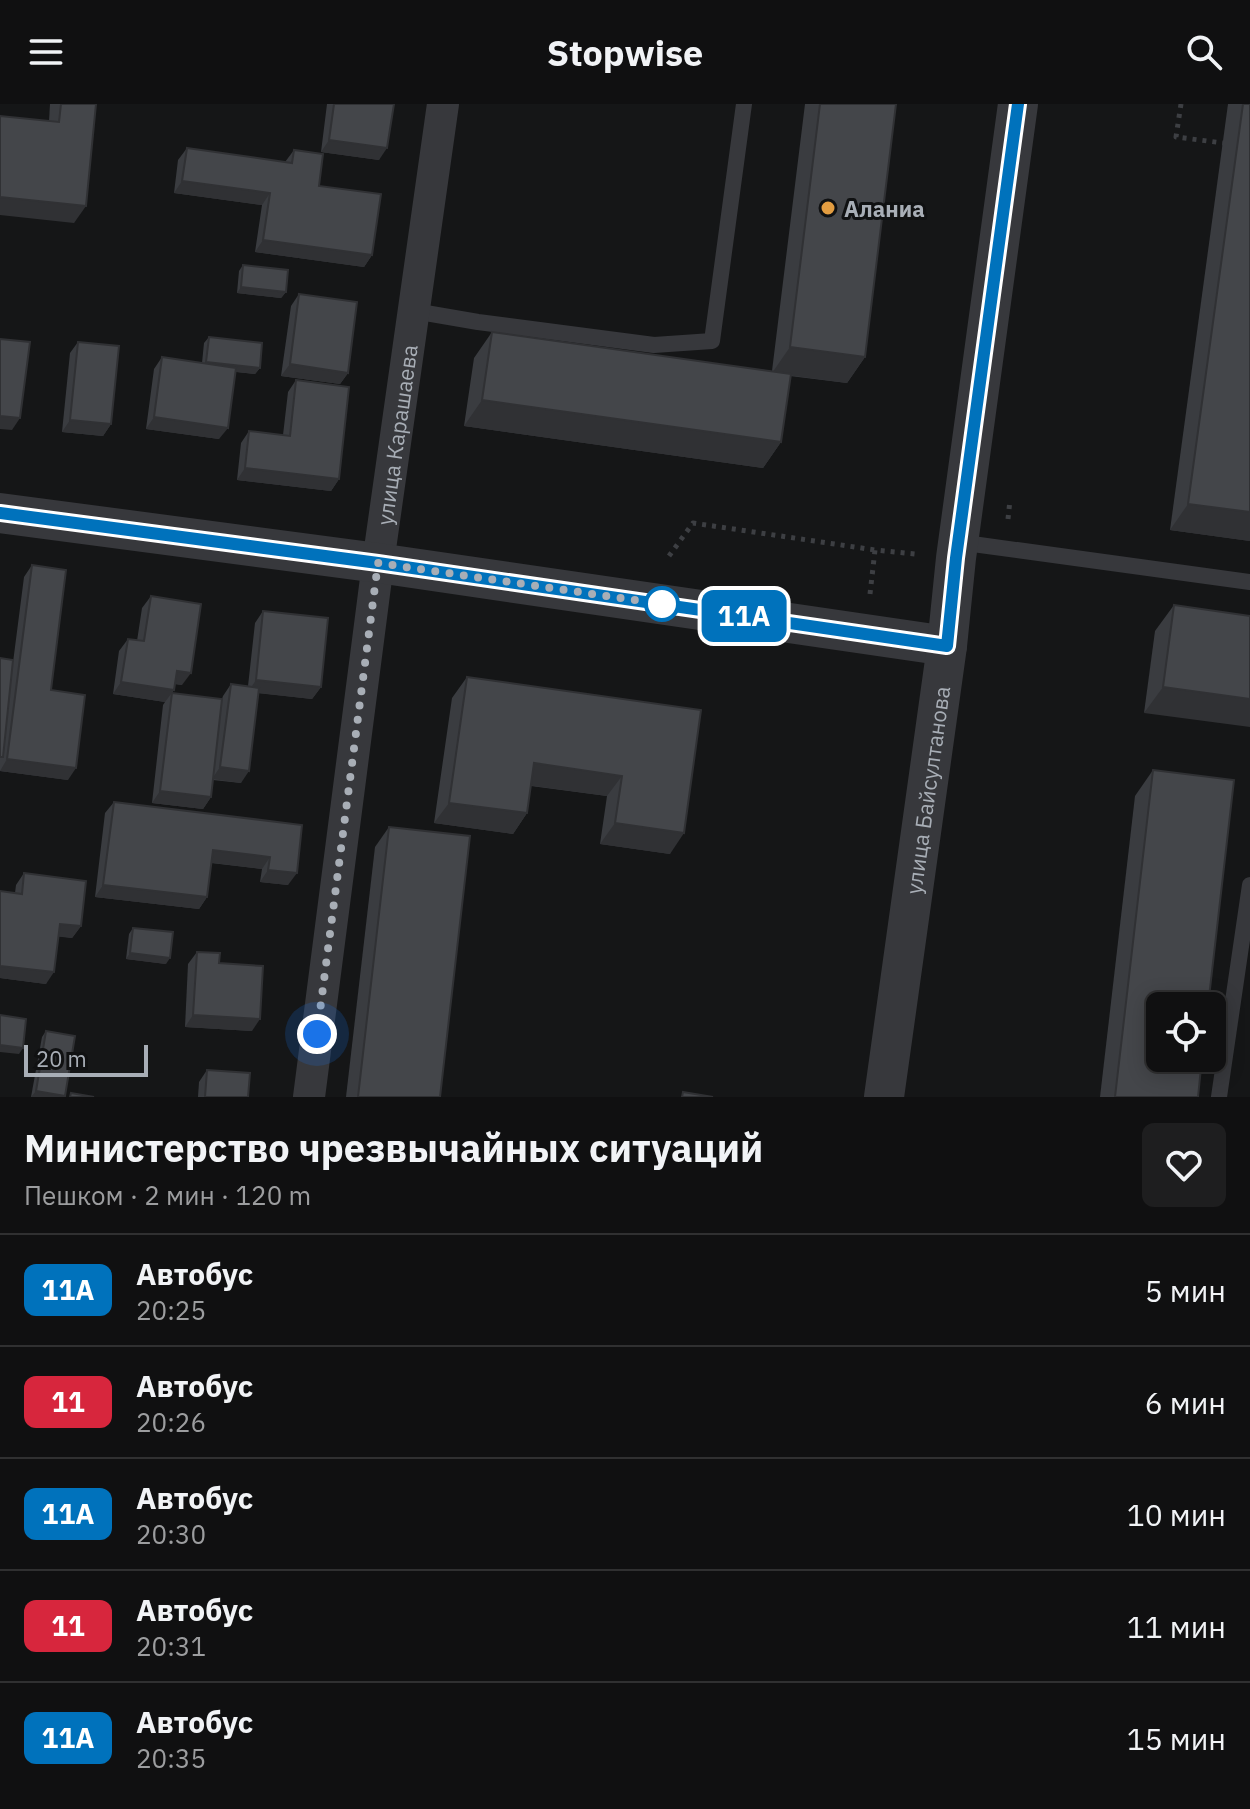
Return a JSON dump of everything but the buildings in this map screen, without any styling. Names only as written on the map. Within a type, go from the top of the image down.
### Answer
[{"type":"street","name":"улица Карашаева","points":[[309,1097],[378,563],[443,104]]},
{"type":"street","name":"улица Байсултанова","points":[[884,1097],[1018,104]]},
{"type":"street","points":[[0,513],[378,563],[947,646]]},
{"type":"lane","points":[[414,311],[654,345],[712,341],[744,104]]},
{"type":"lane","points":[[958,542],[1250,582]]},
{"type":"lane","points":[[1219,1097],[1250,885]]},
{"type":"path","points":[[1181,104],[1176,137],[1223,143]]},
{"type":"path","points":[[669,556],[693,523],[920,555]]},
{"type":"path","points":[[869,599],[875,550]]},
{"type":"bus line","name":"11А","points":[[0,513],[378,563],[947,646],[956,558],[1018,104]]},
{"type":"place","name":"Аланиа","points":[[828,208]]},
{"type":"route","points":[[317,1034],[378,563],[662,604]]}]
